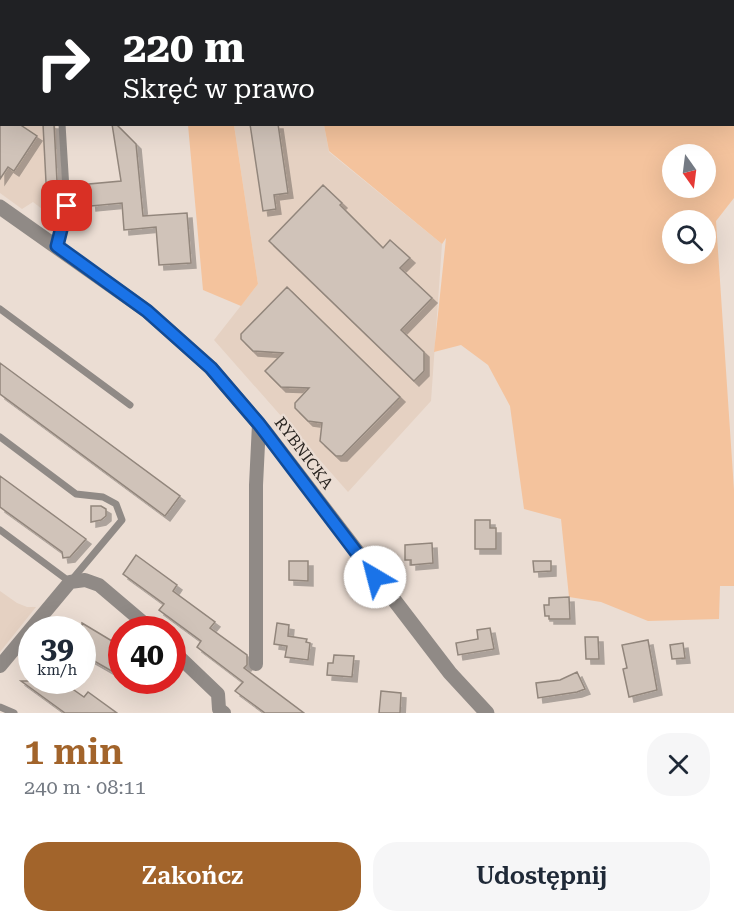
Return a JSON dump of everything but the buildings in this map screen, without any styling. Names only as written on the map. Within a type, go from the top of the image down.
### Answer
[{"type":"street","name":"RYBNICKA","points":[[0,207],[147,311],[211,368],[259,424],[450,673],[487,713]]},
{"type":"street","points":[[256,664],[256,485],[259,424]]},
{"type":"street","points":[[0,666],[70,582],[85,580],[99,585],[136,616]]},
{"type":"street","points":[[186,663],[218,693],[219,709],[224,713]]},
{"type":"lane","points":[[57,246],[67,206],[62,126]]},
{"type":"lane","points":[[0,309],[130,405]]},
{"type":"lane","points":[[0,437],[76,494],[103,497],[116,504],[122,520],[70,582],[0,530]]},
{"type":"lane","points":[[0,707],[14,713]]},
{"type":"shaded area","points":[[0,126],[56,126],[58,207],[46,212],[33,202],[22,209],[0,193]]},
{"type":"shaded area","points":[[188,126],[234,126],[258,284],[241,306],[203,290]]},
{"type":"shaded area","points":[[234,126],[324,126],[329,152],[442,244],[431,401],[348,492],[214,340],[258,284]]},
{"type":"shaded area","points":[[324,126],[734,126],[734,198],[716,221],[734,490],[734,586],[720,586],[719,619],[648,621],[601,602],[569,597],[561,519],[524,509],[510,406],[488,365],[461,345],[434,352],[446,238],[442,244],[329,151]]},
{"type":"shaded area","points":[[0,591],[17,603],[27,607],[36,607],[29,616],[18,616],[18,630],[0,652]]},
{"type":"route","points":[[67,206],[57,246],[147,311],[211,368],[259,424],[375,577]]}]
